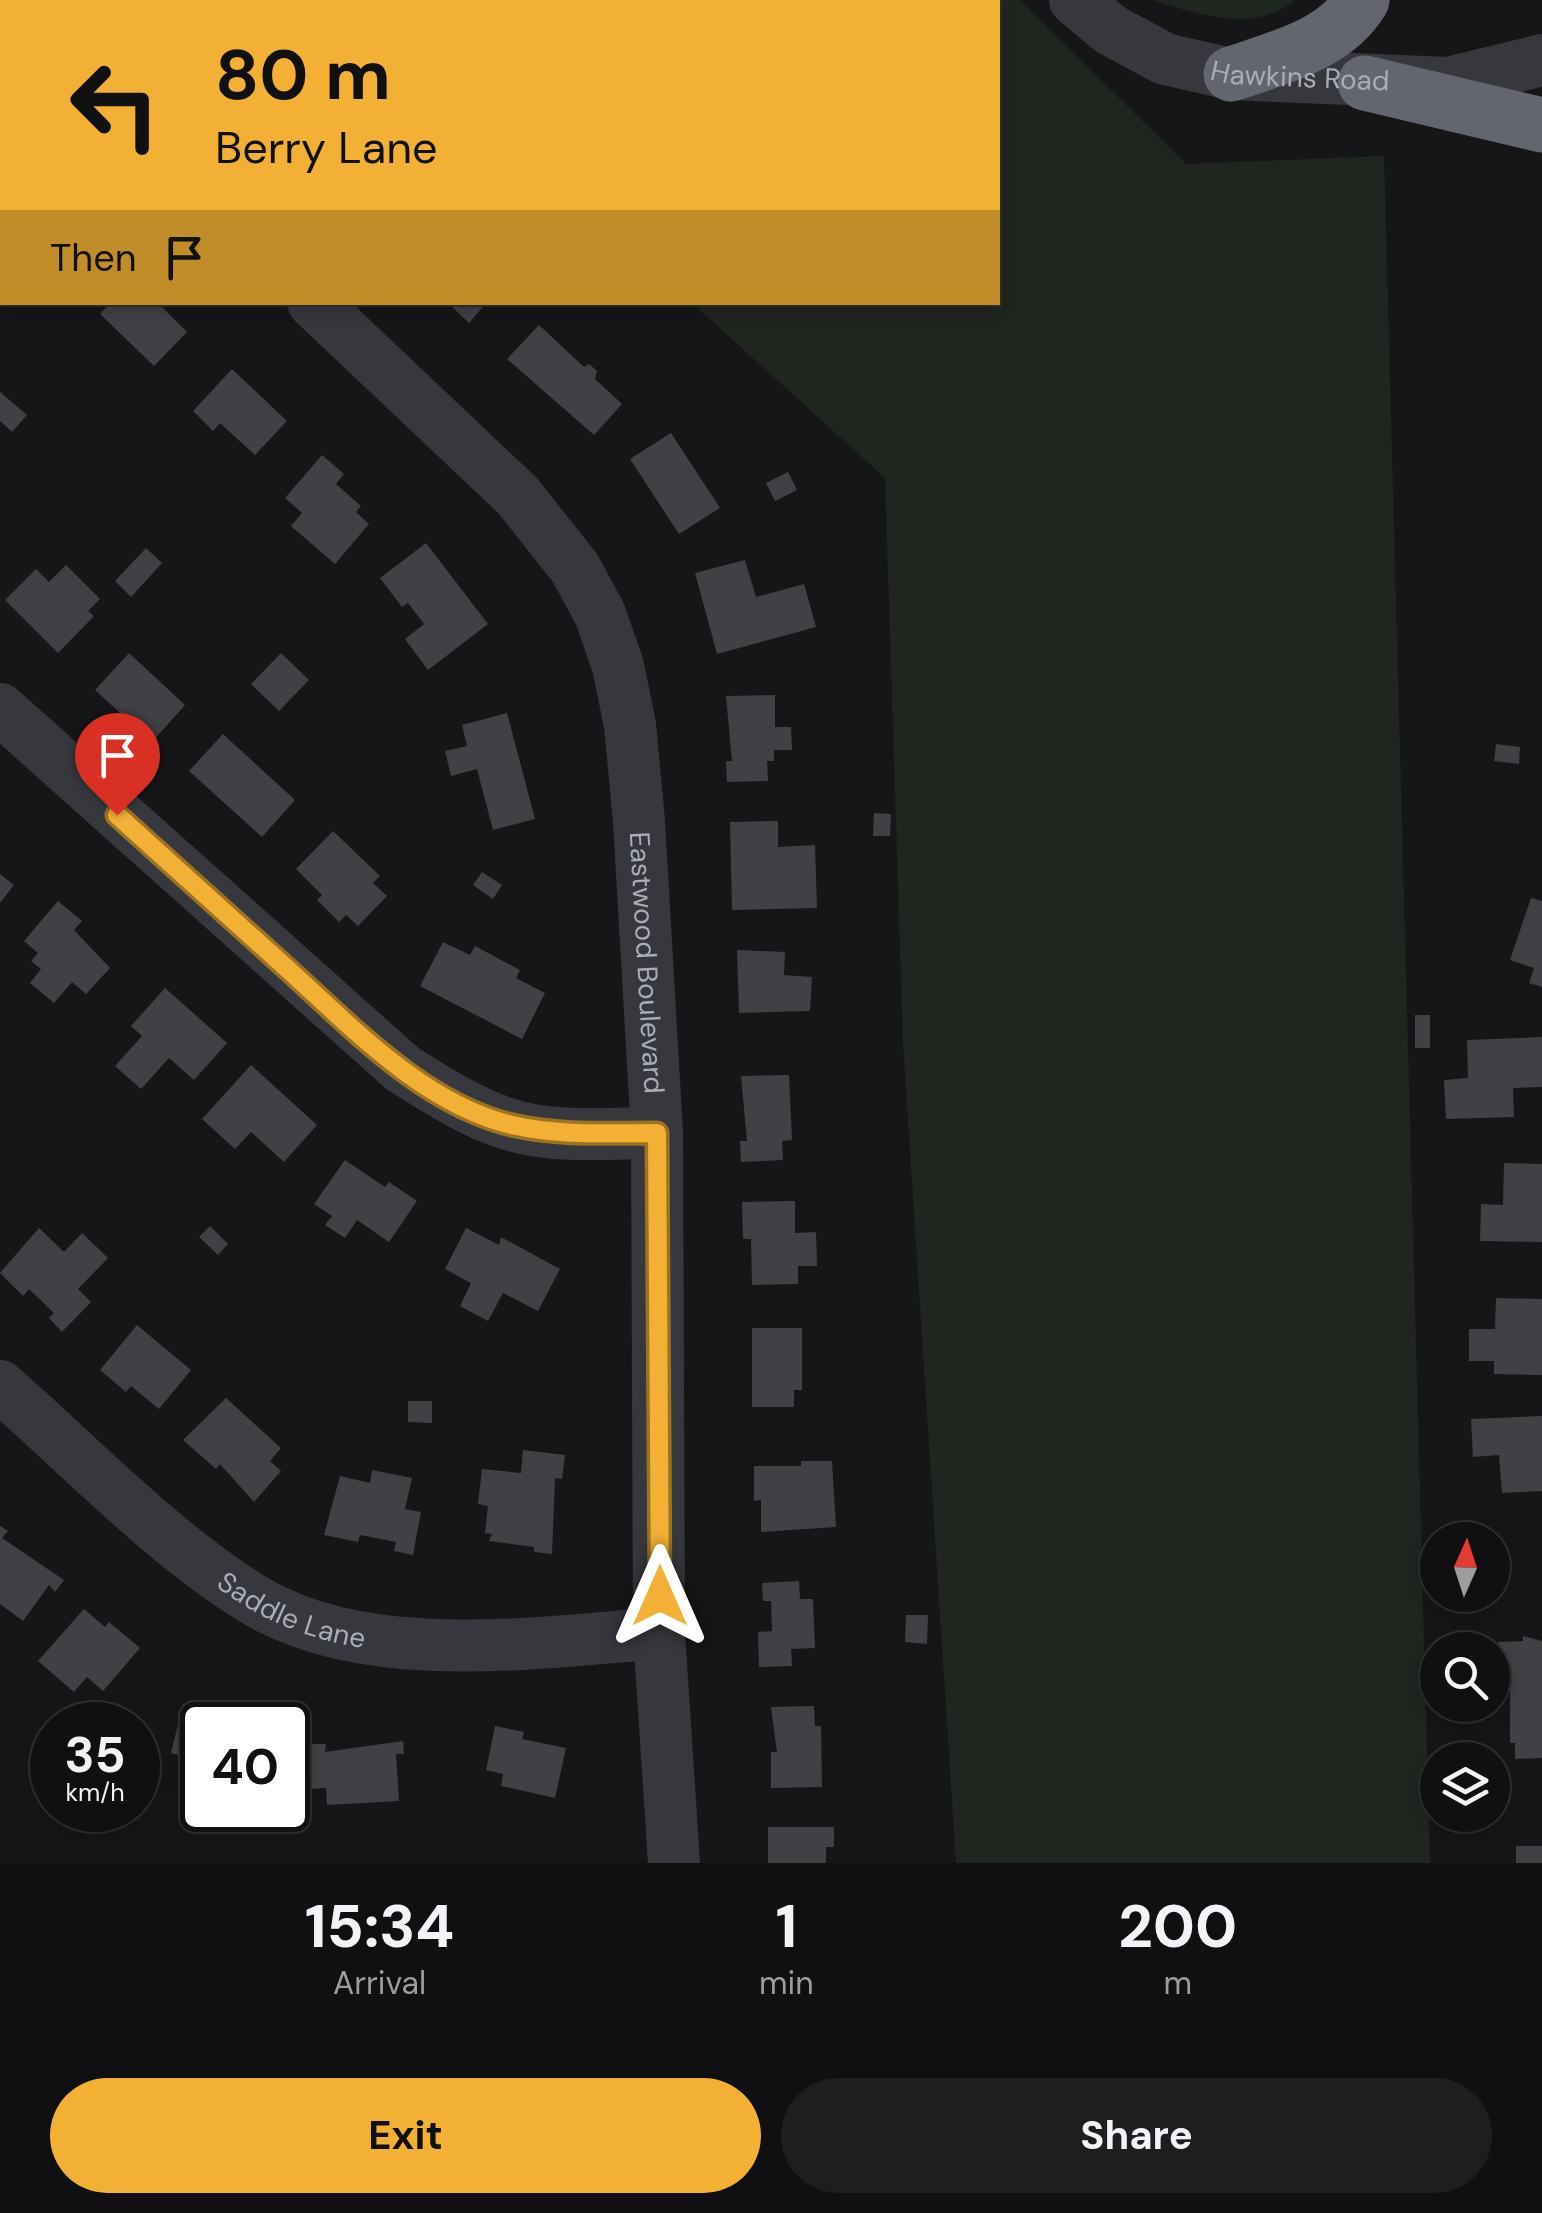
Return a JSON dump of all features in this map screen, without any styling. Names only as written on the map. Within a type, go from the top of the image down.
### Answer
[{"type":"highway","points":[[1231,74],[1308,47],[1350,20],[1362,0]]},
{"type":"highway","points":[[1365,82],[1542,126]]},
{"type":"street","name":"Hawkins Road","points":[[1075,0],[1111,30],[1165,59],[1231,74],[1448,83],[1542,60]]},
{"type":"street","name":"Eastwood Boulevard","points":[[316,305],[518,496],[574,568],[600,614],[618,666],[630,725],[657,1133],[659,1633],[674,1863]]},
{"type":"street","points":[[0,709],[403,1069],[461,1105],[510,1125],[569,1133],[657,1133]]},
{"type":"street","name":"Saddle Lane","points":[[0,1386],[197,1560],[258,1602],[292,1615],[383,1642],[461,1644],[659,1633]]},
{"type":"shaded area","points":[[1000,0],[1020,0],[1186,164],[1384,156],[1421,1522],[1420,1612],[1423,1612],[1424,1632],[1420,1632],[1420,1722],[1426,1722],[1427,1742],[1420,1742],[1420,1832],[1429,1832],[1430,1863],[956,1863],[903,1043],[885,478],[694,305],[1000,305]]},
{"type":"shaded area","points":[[1152,0],[1294,0],[1278,11],[1243,19],[1206,15]]},
{"type":"building","points":[[108,305],[160,305],[187,332],[154,366],[100,314]]},
{"type":"building","points":[[450,305],[484,305],[469,323]]},
{"type":"building","points":[[539,325],[584,367],[589,364],[597,371],[595,379],[622,404],[594,435],[507,359]]},
{"type":"building","points":[[232,369],[287,421],[255,455],[220,423],[213,431],[193,411]]},
{"type":"building","points":[[0,392],[27,415],[12,432],[0,421]]},
{"type":"building","points":[[671,433],[720,508],[679,534],[630,459]]},
{"type":"building","points":[[322,455],[344,474],[336,484],[361,506],[356,512],[369,524],[335,564],[291,526],[302,513],[285,498]]},
{"type":"building","points":[[788,472],[797,490],[775,501],[766,483]]},
{"type":"building","points":[[426,543],[488,624],[428,670],[405,639],[424,624],[408,603],[402,607],[380,578]]},
{"type":"building","points":[[146,548],[162,563],[131,597],[115,581]]},
{"type":"building","points":[[745,560],[756,597],[804,584],[816,627],[717,654],[695,573]]},
{"type":"building","points":[[66,565],[100,599],[88,611],[94,616],[58,653],[5,600],[36,569],[49,582]]},
{"type":"building","points":[[129,653],[185,705],[152,742],[95,690]]},
{"type":"building","points":[[281,653],[309,680],[279,711],[251,684]]},
{"type":"building","points":[[775,695],[775,727],[791,727],[792,750],[774,750],[774,761],[767,761],[768,781],[727,782],[726,761],[732,761],[726,696]]},
{"type":"building","points":[[507,713],[535,819],[493,830],[477,769],[451,776],[445,751],[467,746],[462,725]]},
{"type":"building","points":[[223,734],[295,800],[262,837],[189,771]]},
{"type":"building","points":[[1496,744],[1520,747],[1519,764],[1494,761]]},
{"type":"building","points":[[874,813],[891,814],[890,836],[873,836]]},
{"type":"building","points":[[778,821],[778,847],[815,845],[817,908],[732,910],[730,822]]},
{"type":"building","points":[[333,831],[380,876],[373,883],[387,896],[358,926],[346,915],[339,922],[317,900],[322,895],[296,869]]},
{"type":"building","points":[[482,872],[502,885],[493,899],[473,885]]},
{"type":"building","points":[[0,874],[14,885],[0,903]]},
{"type":"building","points":[[1531,898],[1542,901],[1542,987],[1529,983],[1534,968],[1510,960]]},
{"type":"building","points":[[58,901],[82,921],[74,930],[110,968],[86,994],[72,982],[54,1003],[30,983],[41,969],[31,961],[38,953],[24,941]]},
{"type":"building","points":[[443,942],[470,955],[475,946],[520,970],[516,978],[545,993],[522,1039],[420,986]]},
{"type":"building","points":[[737,950],[785,952],[784,975],[812,977],[810,1011],[739,1013]]},
{"type":"building","points":[[165,988],[227,1043],[194,1080],[169,1058],[141,1089],[115,1066],[142,1036],[131,1026]]},
{"type":"building","points":[[1415,1015],[1430,1015],[1430,1048],[1415,1048]]},
{"type":"building","points":[[1542,1037],[1542,1087],[1513,1088],[1514,1117],[1446,1119],[1444,1080],[1468,1078],[1467,1040]]},
{"type":"building","points":[[251,1065],[317,1125],[284,1162],[251,1132],[235,1149],[202,1119]]},
{"type":"building","points":[[789,1075],[792,1140],[782,1141],[783,1160],[741,1162],[740,1141],[747,1141],[741,1076]]},
{"type":"building","points":[[345,1160],[385,1187],[389,1182],[417,1201],[389,1242],[357,1220],[345,1238],[325,1225],[332,1216],[314,1204]]},
{"type":"building","points":[[1504,1163],[1542,1164],[1542,1242],[1480,1241],[1481,1204],[1503,1205]]},
{"type":"building","points":[[795,1201],[795,1233],[816,1232],[817,1266],[798,1266],[798,1284],[752,1285],[751,1239],[743,1239],[742,1202]]},
{"type":"building","points":[[210,1226],[228,1244],[218,1255],[199,1237]]},
{"type":"building","points":[[39,1228],[64,1252],[82,1233],[108,1258],[78,1289],[91,1302],[62,1332],[49,1318],[54,1313],[29,1289],[23,1296],[0,1273]]},
{"type":"building","points":[[466,1228],[499,1245],[501,1237],[560,1269],[538,1311],[503,1293],[488,1321],[460,1306],[471,1283],[445,1269]]},
{"type":"building","points":[[1496,1298],[1542,1299],[1542,1375],[1494,1374],[1494,1361],[1469,1361],[1469,1329],[1495,1329]]},
{"type":"building","points":[[137,1325],[191,1370],[159,1409],[131,1386],[126,1392],[100,1370]]},
{"type":"building","points":[[752,1328],[802,1328],[802,1390],[794,1390],[794,1407],[752,1407]]},
{"type":"building","points":[[226,1398],[281,1448],[270,1461],[281,1471],[254,1502],[220,1464],[216,1469],[183,1440]]},
{"type":"building","points":[[408,1401],[432,1401],[432,1423],[408,1422]]},
{"type":"building","points":[[1542,1416],[1542,1491],[1502,1493],[1499,1455],[1473,1457],[1471,1419]]},
{"type":"building","points":[[523,1450],[565,1455],[562,1479],[555,1478],[552,1554],[534,1552],[534,1547],[489,1541],[492,1534],[485,1533],[488,1506],[478,1504],[482,1469],[521,1473]]},
{"type":"building","points":[[801,1461],[832,1461],[836,1527],[761,1532],[761,1500],[754,1501],[754,1466],[801,1466]]},
{"type":"building","points":[[372,1470],[412,1478],[405,1509],[421,1512],[413,1555],[394,1551],[396,1542],[360,1535],[358,1542],[324,1535],[340,1476],[370,1483]]},
{"type":"building","points":[[0,1526],[8,1531],[2,1538],[64,1580],[55,1592],[49,1585],[23,1621],[0,1604]]},
{"type":"building","points":[[799,1581],[800,1599],[813,1599],[815,1648],[791,1649],[792,1666],[759,1667],[758,1632],[772,1631],[771,1601],[763,1601],[762,1583]]},
{"type":"building","points":[[84,1609],[105,1627],[109,1622],[140,1648],[103,1691],[87,1677],[74,1692],[38,1661]]},
{"type":"building","points":[[906,1615],[928,1615],[927,1644],[905,1642]]},
{"type":"building","points":[[1523,1636],[1542,1641],[1542,1758],[1515,1759],[1515,1743],[1510,1743],[1510,1642],[1523,1641]]},
{"type":"building","points":[[814,1706],[815,1726],[821,1726],[822,1787],[771,1788],[771,1752],[777,1752],[771,1707]]},
{"type":"building","points":[[180,1716],[180,1755],[171,1753]]},
{"type":"building","points":[[495,1726],[524,1732],[522,1739],[566,1748],[555,1798],[501,1786],[503,1774],[486,1770]]},
{"type":"building","points":[[403,1741],[404,1754],[396,1754],[399,1801],[327,1805],[326,1788],[310,1789],[310,1744],[326,1744],[325,1752]]},
{"type":"building","points":[[768,1827],[834,1827],[834,1847],[826,1847],[826,1863],[768,1863]]},
{"type":"building","points":[[1516,1846],[1542,1846],[1542,1863],[1516,1863]]},
{"type":"route","points":[[117,815],[403,1069],[461,1105],[510,1125],[569,1133],[657,1133],[660,1596]]}]
